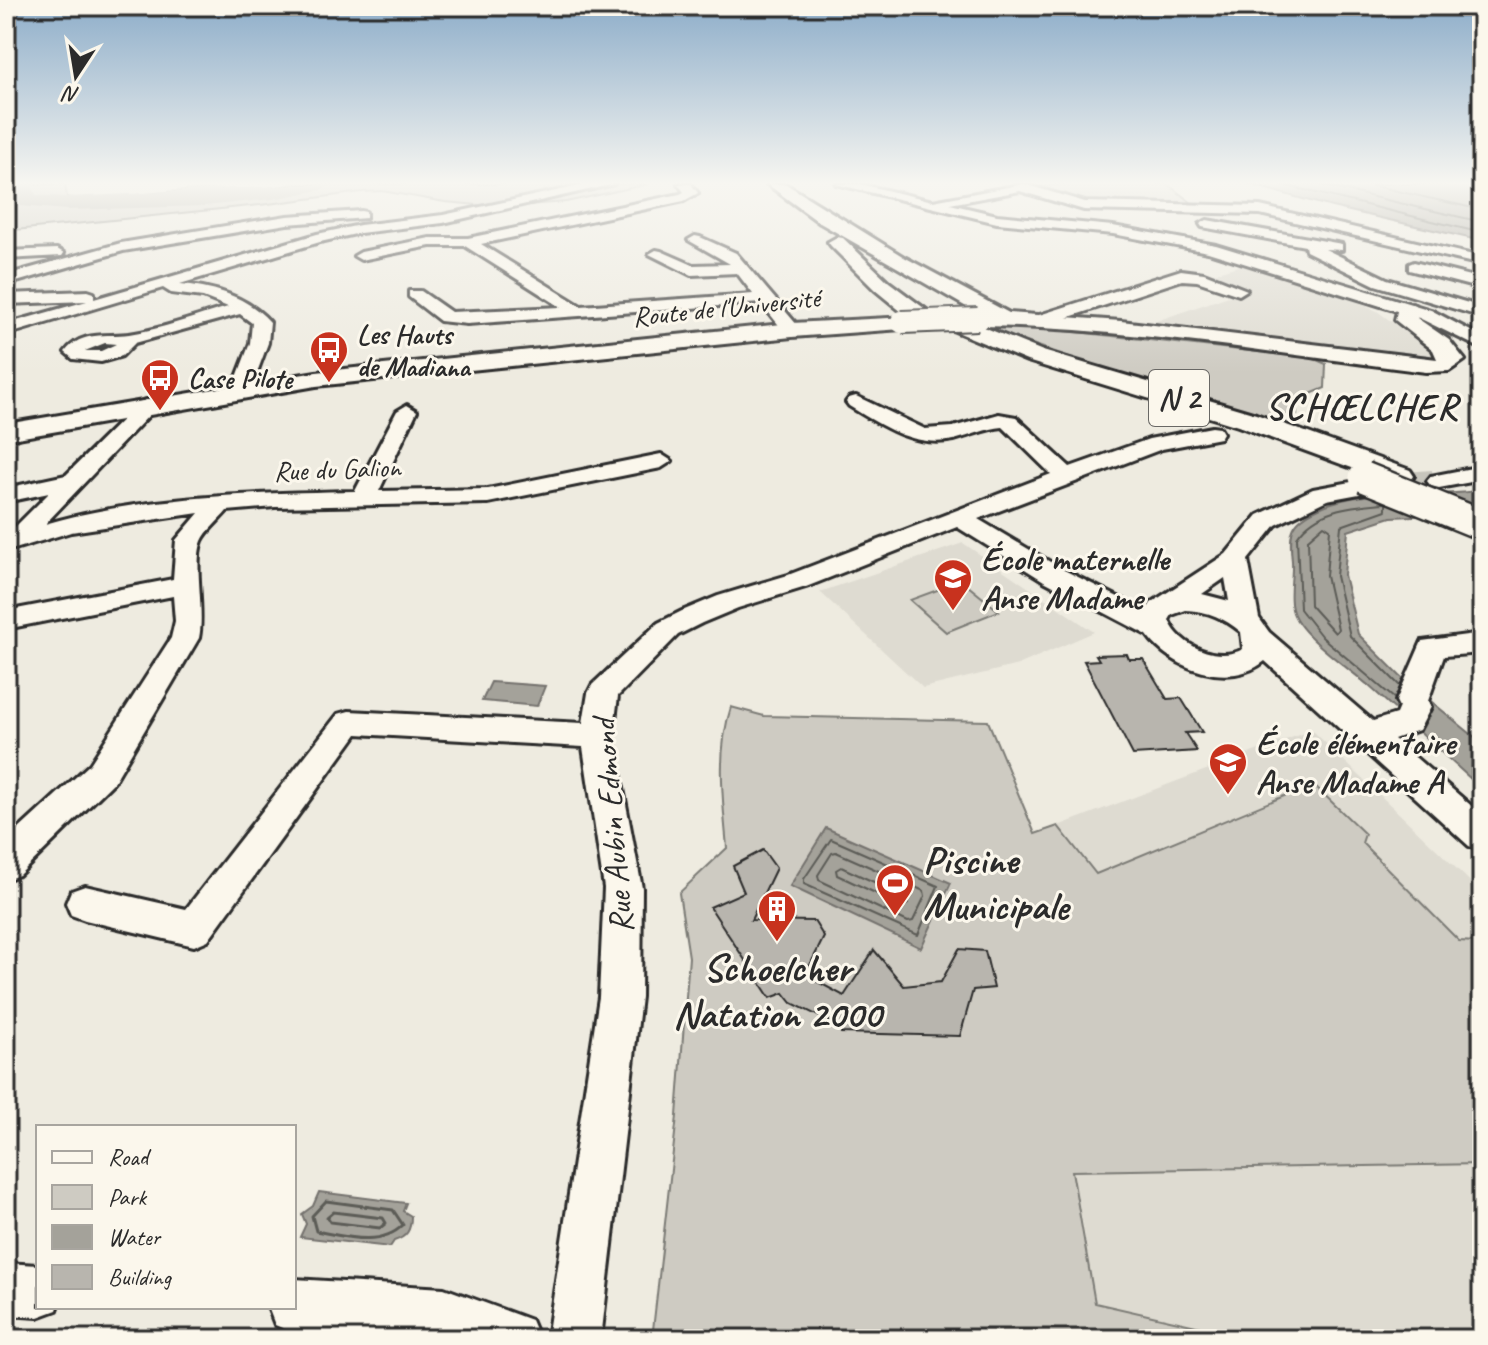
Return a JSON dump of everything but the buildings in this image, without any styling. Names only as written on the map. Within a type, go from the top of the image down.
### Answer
[{"type":"main road","points":[[830,247],[846,267],[853,282]]},
{"type":"main road","name":"N 2","points":[[843,247],[882,286],[955,337],[1034,367],[1190,413],[1363,482],[1482,525]]},
{"type":"main road","points":[[870,247],[1002,318]]},
{"type":"main road","name":"Route de l'Université","points":[[6,432],[316,379],[792,330],[931,321],[1042,320],[1441,366],[1453,360],[1441,345],[1406,320],[1406,312],[1420,303]]},
{"type":"main road","points":[[827,327],[859,306],[931,321]]},
{"type":"main road","name":"N 2","points":[[931,321],[1234,416],[1482,508]]},
{"type":"street","points":[[6,280],[99,252],[128,247]]},
{"type":"street","points":[[6,330],[131,294],[198,282],[234,264],[289,247]]},
{"type":"street","points":[[361,256],[407,247]]},
{"type":"street","points":[[476,247],[578,311]]},
{"type":"street","points":[[714,247],[741,268],[792,330]]},
{"type":"street","points":[[1205,247],[1420,303],[1482,312]]},
{"type":"street","points":[[1312,247],[1420,303],[1480,345]]},
{"type":"street","points":[[1329,247],[1357,253]]},
{"type":"street","points":[[1413,247],[1482,261]]},
{"type":"street","points":[[1426,250],[1403,264],[1482,284]]},
{"type":"street","points":[[6,255],[99,252]]},
{"type":"street","points":[[656,254],[691,270],[741,268]]},
{"type":"street","points":[[1042,320],[1181,275],[1199,276],[1239,290]]},
{"type":"street","points":[[1420,303],[1457,278]]},
{"type":"street","points":[[198,282],[244,308],[261,322],[259,343],[242,390]]},
{"type":"street","points":[[6,299],[131,294]]},
{"type":"street","points":[[415,294],[451,319],[765,298]]},
{"type":"street","points":[[126,340],[244,308]]},
{"type":"street","points":[[856,402],[911,432],[926,436],[940,436],[1009,421],[1066,476]]},
{"type":"street","points":[[10,545],[147,406]]},
{"type":"street","points":[[364,497],[407,411]]},
{"type":"street","name":"Rue Aubin Edmond","points":[[574,1339],[620,997],[623,888],[597,736],[603,693],[668,629],[728,602],[797,581],[1066,476],[1157,444],[1212,433]]},
{"type":"street","name":"Rue du Galion","points":[[10,545],[68,525],[177,508],[364,497],[488,496],[661,461]]},
{"type":"street","points":[[1439,481],[1482,473]]},
{"type":"street","points":[[6,495],[77,480]]},
{"type":"street","points":[[1163,613],[1235,559],[1246,541],[1267,520],[1321,494],[1363,482]]},
{"type":"street","points":[[6,864],[102,773],[185,638],[189,621],[186,585],[189,540],[220,504]]},
{"type":"street","points":[[960,518],[1053,575],[1120,610],[1163,613],[1209,604],[1233,613],[1249,640],[1313,688],[1482,836]]},
{"type":"street","points":[[1235,559],[1249,640]]},
{"type":"street","points":[[6,620],[186,585]]},
{"type":"street","points":[[1163,613],[1171,646],[1200,660],[1216,663],[1249,640]]},
{"type":"street","points":[[1366,736],[1408,722],[1415,707],[1412,701],[1432,648],[1482,643]]},
{"type":"street","points":[[85,903],[194,928],[349,722],[597,736]]},
{"type":"street","points":[[6,1289],[36,1291]]},
{"type":"street","points":[[296,1306],[444,1315],[512,1339]]},
{"type":"shaded area","points":[[1245,264],[1266,268],[1377,311],[1439,357],[1424,359],[1142,326],[1246,290],[1245,286],[1210,274]]},
{"type":"shaded area","name":"École maternelle Anse Madame","points":[[963,543],[1094,632],[1018,665],[923,688],[820,592]]},
{"type":"shaded area","points":[[1312,730],[1482,893],[1482,1339],[1253,1339],[1094,1303],[1084,1230],[1005,846]]},
{"type":"green space","points":[[993,323],[1312,358],[1326,364],[1325,388],[1296,400],[1297,415],[1261,417],[1115,373],[987,328]]},
{"type":"green space","points":[[962,581],[999,611],[946,632],[910,600]]},
{"type":"green space","points":[[731,707],[764,716],[988,721],[1035,834],[1058,826],[1096,874],[1313,784],[1365,834],[1362,843],[1459,941],[1476,942],[1482,947],[1482,1164],[1072,1171],[1095,1303],[1253,1339],[652,1339],[677,1116],[689,957],[679,893],[727,848],[722,759]]},
{"type":"water","points":[[1482,490],[1482,513],[1391,517],[1348,531],[1344,575],[1358,634],[1400,676],[1482,743],[1482,789],[1314,640],[1296,619],[1290,598],[1292,535],[1297,523],[1309,513],[1338,501],[1358,497]]},
{"type":"water","points":[[491,682],[545,686],[537,706],[482,701]]},
{"type":"water","name":"Piscine Municipale","points":[[826,828],[951,883],[921,948],[790,886]]},
{"type":"water","points":[[319,1192],[406,1203],[403,1211],[411,1216],[409,1229],[390,1247],[300,1237],[306,1224],[302,1214],[313,1206]]},
{"type":"tunnel","points":[[1376,486],[1439,481]]},
{"type":"place","name":"Les Hauts de Madiana","points":[[329,384]]},
{"type":"place","name":"Case Pilote","points":[[160,412]]},
{"type":"place","name":"École maternelle Anse Madame","points":[[953,612]]},
{"type":"place","name":"École élémentaire Anse Madame A","points":[[1228,796]]},
{"type":"place","name":"Piscine Municipale","points":[[895,917]]},
{"type":"place","name":"Schoelcher Natation 2000","points":[[777,943]]},
{"type":"district","name":"SCHŒLCHER","points":[[1362,407]]}]
